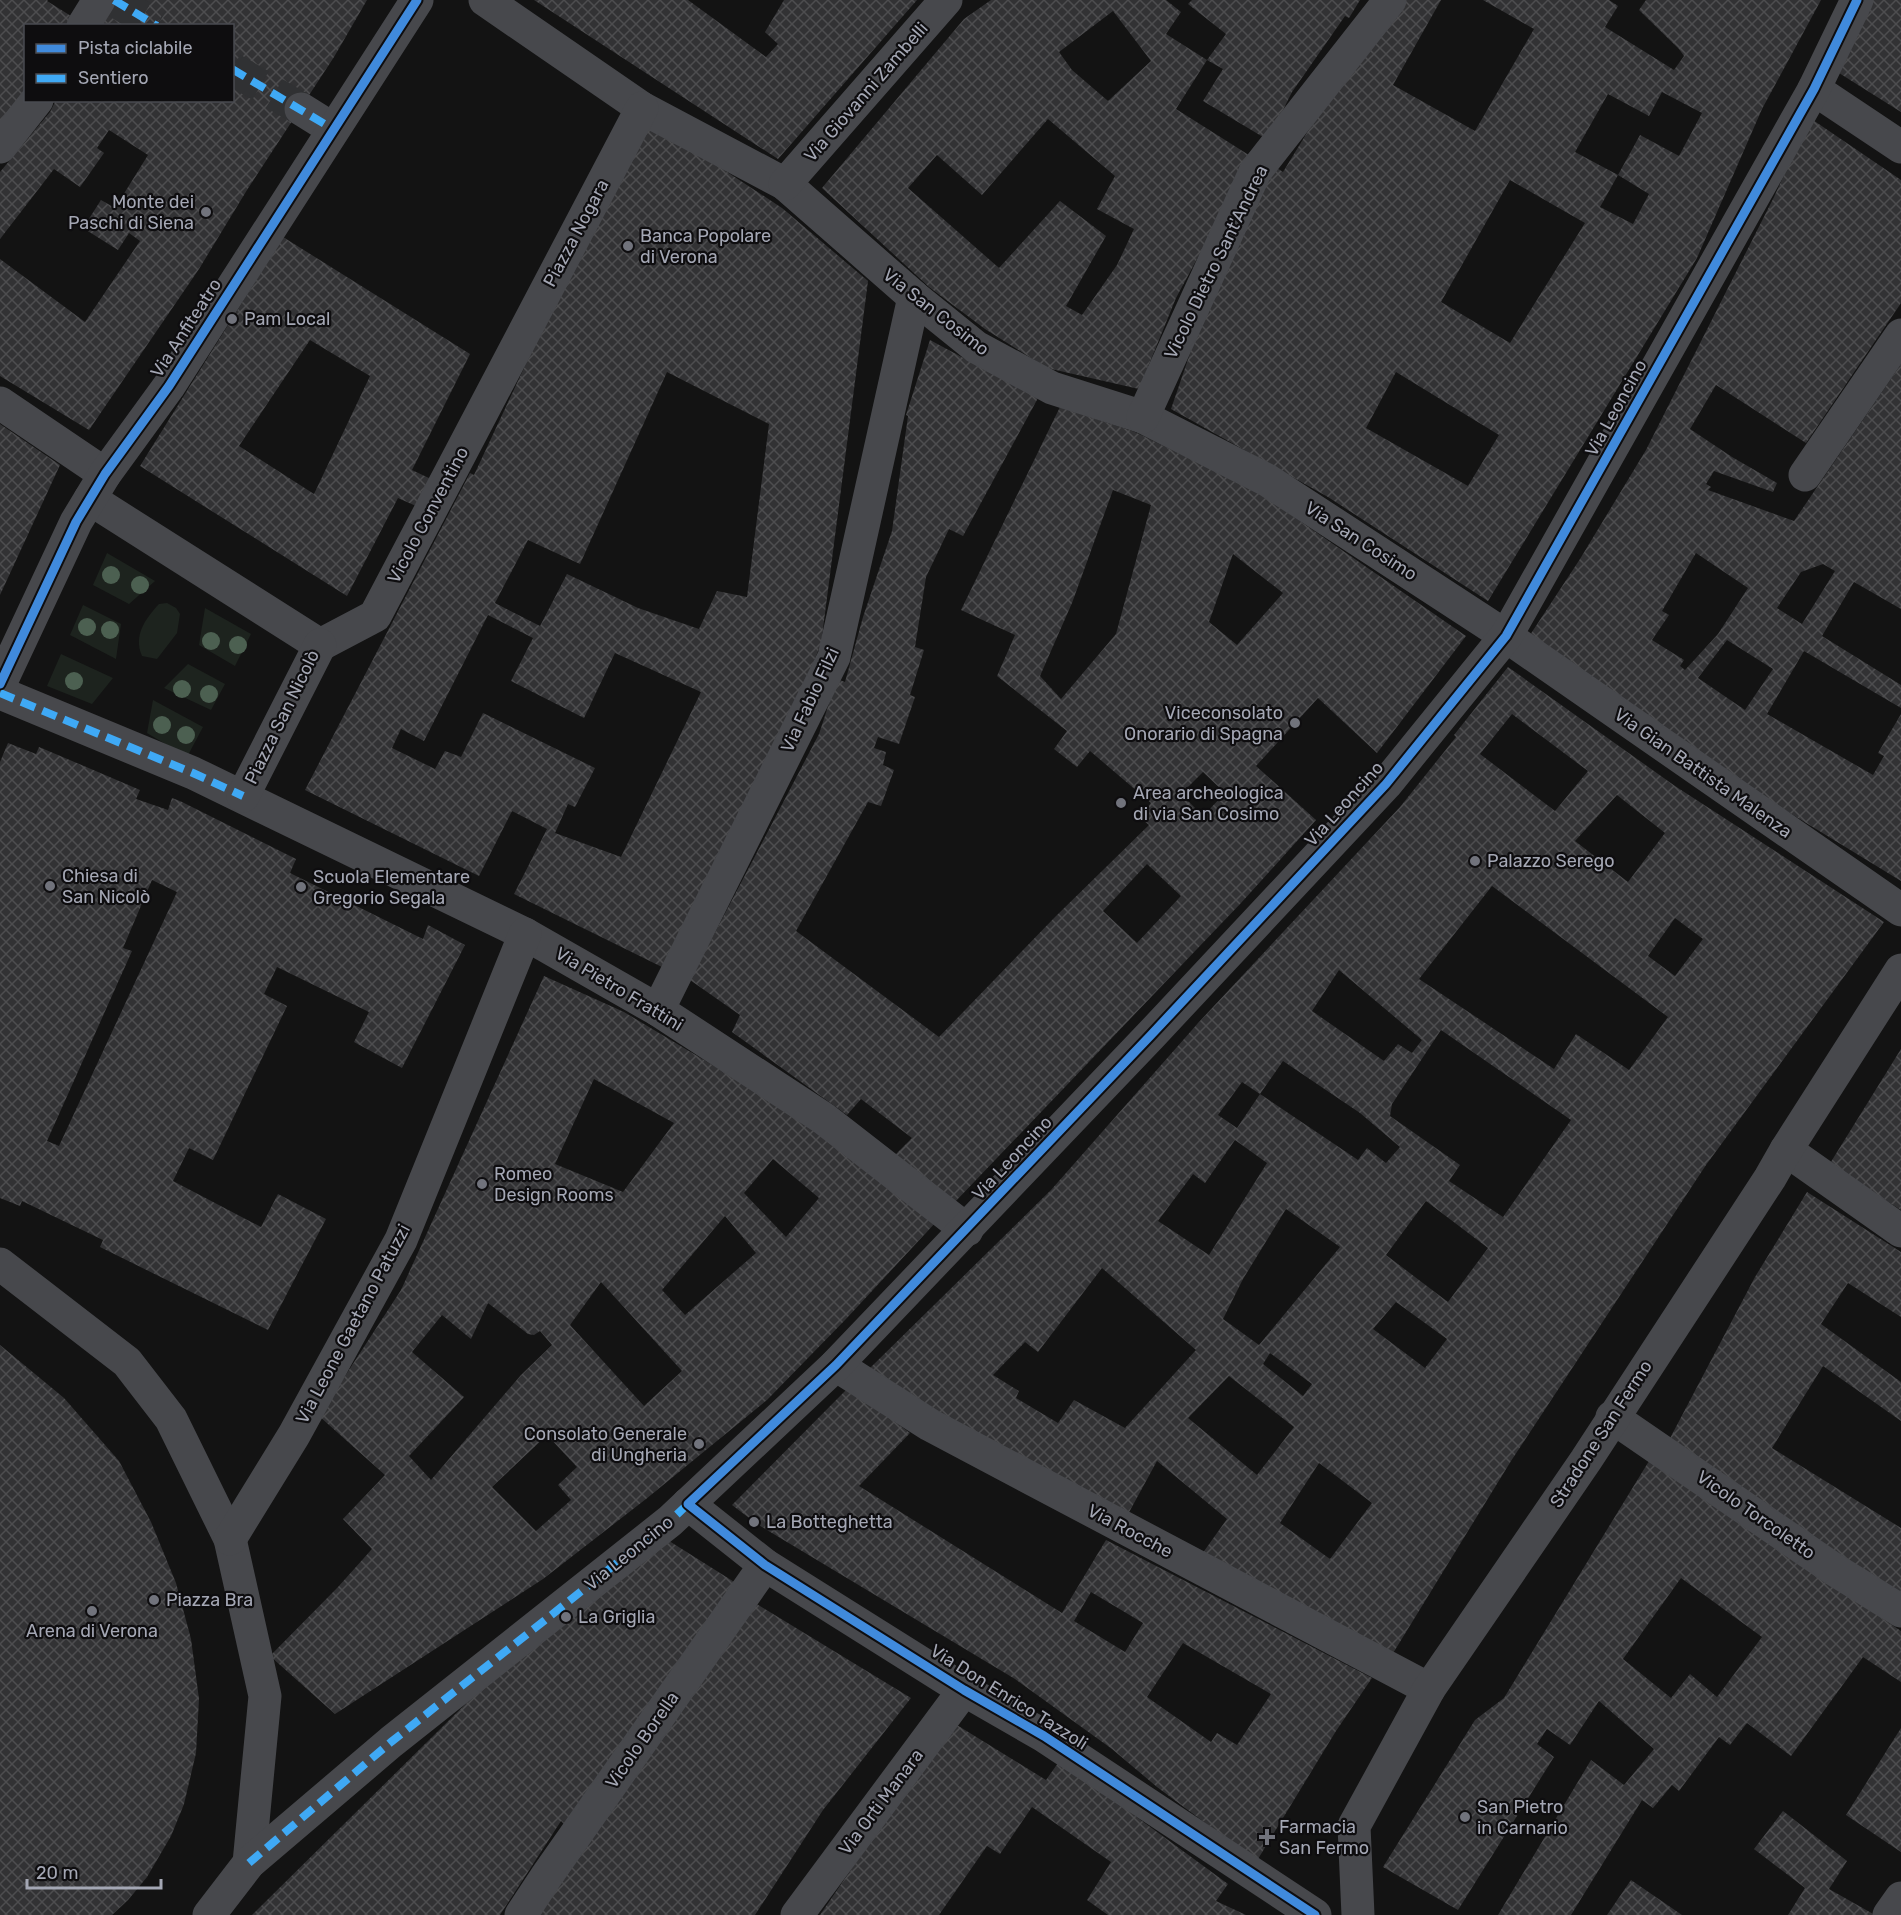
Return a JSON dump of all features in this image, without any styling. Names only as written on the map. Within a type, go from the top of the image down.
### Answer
[{"type":"street","points":[[84,24],[99,0]]},
{"type":"street","name":"Via Anfiteatro","points":[[0,684],[76,522],[98,486],[169,386],[417,0]]},
{"type":"street","name":"Via San Cosimo","points":[[485,0],[642,108],[785,184],[914,297],[976,346],[1052,388],[1143,417],[1267,480],[1506,636]]},
{"type":"street","name":"Via Giovanni Zambelli","points":[[785,184],[946,0]]},
{"type":"street","name":"Vicolo Dietro Sant'Andrea","points":[[1143,417],[1255,172],[1390,0]]},
{"type":"street","name":"Via Leoncino","points":[[209,1915],[249,1863],[391,1742],[670,1521],[836,1365],[967,1230],[1386,784],[1506,636],[1814,89],[1857,0]]},
{"type":"street","points":[[1814,89],[1901,147]]},
{"type":"street","points":[[0,147],[35,102]]},
{"type":"street","name":"Piazza Nogara","points":[[510,358],[642,108]]},
{"type":"street","points":[[301,109],[333,129]]},
{"type":"street","name":"Via Fabio Filzi","points":[[658,1010],[834,657],[914,297]]},
{"type":"street","points":[[1805,476],[1901,335]]},
{"type":"street","name":"Vicolo Conventino","points":[[320,645],[375,616],[510,358]]},
{"type":"street","name":"Piazza San Nicolò","points":[[0,403],[98,486],[320,645],[243,796],[0,693]]},
{"type":"street","name":"Via Gian Battista Malenza","points":[[1506,636],[1901,910]]},
{"type":"street","name":"Via Pietro Frattini","points":[[243,796],[525,934],[658,1010],[823,1118],[967,1230]]},
{"type":"street","name":"Via Leone Gaetano Patuzzi","points":[[230,1539],[298,1427],[401,1240],[525,934]]},
{"type":"street","name":"Stradone San Fermo","points":[[1358,1915],[1354,1826],[1429,1689],[1580,1469],[1770,1178],[1901,970]]},
{"type":"street","points":[[1786,1150],[1901,1231]]},
{"type":"street","points":[[0,1264],[127,1362],[171,1419],[230,1539],[266,1696],[249,1863]]},
{"type":"street","name":"Via Rocche","points":[[836,1365],[930,1425],[1429,1689]]},
{"type":"street","name":"Vicolo Torcoletto","points":[[1612,1417],[1835,1570],[1901,1611]]},
{"type":"street","name":"Via Don Enrico Tazzoli","points":[[688,1504],[765,1565],[964,1690],[1044,1737],[1315,1915]]},
{"type":"street","name":"Vicolo Borella","points":[[521,1915],[765,1565]]},
{"type":"street","name":"Via Orti Manara","points":[[797,1915],[964,1690]]},
{"type":"street","points":[[1889,1915],[1901,1898]]},
{"type":"shaded area","points":[[107,553],[155,581],[129,604],[93,585]]},
{"type":"shaded area","points":[[167,603],[176,608],[180,614],[177,633],[157,659],[142,656],[139,642],[142,628],[159,604]]},
{"type":"shaded area","points":[[83,605],[121,624],[116,659],[70,635]]},
{"type":"shaded area","points":[[205,608],[251,634],[235,666],[199,645]]},
{"type":"shaded area","points":[[61,654],[113,678],[92,704],[47,686]]},
{"type":"shaded area","points":[[188,664],[225,684],[211,710],[164,688]]},
{"type":"shaded area","points":[[153,700],[203,727],[187,757],[147,733]]},
{"type":"building","points":[[0,0],[48,0],[79,21],[77,24],[24,24],[24,97],[0,126]]},
{"type":"building","points":[[110,0],[367,0],[334,57],[247,190],[199,269],[89,430],[0,376],[0,259],[85,322],[140,241],[129,233],[118,250],[83,228],[101,200],[115,208],[148,155],[109,130],[97,148],[104,153],[80,187],[54,169],[0,239],[0,172],[50,112],[55,102],[234,102],[234,24],[97,24]]},
{"type":"building","points":[[534,0],[688,0],[766,57],[778,44],[765,32],[784,0],[917,0],[778,159]]},
{"type":"building","points":[[991,0],[1166,0],[1181,12],[1166,34],[1207,60],[1176,109],[1252,157],[1176,298],[1139,389],[1047,368],[985,329],[929,287],[822,188],[964,19]],"holes":[[[1113,11],[1151,61],[1108,101],[1072,70],[1059,52]],[[1048,119],[1115,176],[1097,209],[1134,229],[1117,265],[1082,315],[1066,306],[1106,236],[1060,201],[999,268],[908,188],[937,155],[982,195]]]},
{"type":"building","points":[[1192,0],[1360,0],[1349,18],[1345,16],[1292,92],[1268,140],[1203,101],[1223,69],[1207,60],[1226,34],[1188,4]]},
{"type":"building","points":[[1398,0],[1441,0],[1393,85],[1475,131],[1534,29],[1483,0],[1609,0],[1618,6],[1605,27],[1674,70],[1684,56],[1639,10],[1646,0],[1821,0],[1762,109],[1697,258],[1488,601],[1328,497],[1171,409],[1196,336],[1274,166],[1283,172],[1352,59]],"holes":[[[1662,92],[1702,113],[1679,156],[1640,135],[1618,175],[1575,152],[1608,94],[1649,116]],[[1618,175],[1649,194],[1633,224],[1600,207]],[[1510,180],[1585,223],[1510,343],[1441,302]],[[1396,372],[1499,435],[1468,486],[1366,428]]]},
{"type":"building","points":[[1873,0],[1901,0],[1901,112],[1839,73]]},
{"type":"building","points":[[642,116],[782,208],[868,281],[821,644],[794,709],[664,968],[514,894],[547,829],[512,811],[479,876],[305,790],[470,473],[474,475]],"holes":[[[667,372],[769,424],[747,597],[717,591],[699,629],[638,608],[567,574],[540,626],[495,603],[528,540],[580,564]],[[488,615],[533,638],[511,681],[584,718],[615,653],[701,692],[621,857],[555,833],[568,804],[575,807],[595,768],[483,713],[461,757],[445,751],[435,769],[392,748],[401,729],[424,741]]]},
{"type":"building","points":[[1810,118],[1901,180],[1901,303],[1806,443],[1716,385],[1690,429],[1777,483],[1773,492],[1714,471],[1706,484],[1711,487],[1708,490],[1794,521],[1901,364],[1901,609],[1854,582],[1822,636],[1901,685],[1901,708],[1804,651],[1767,714],[1873,775],[1884,756],[1878,753],[1901,714],[1901,881],[1716,768],[1530,635],[1580,559],[1646,450],[1774,197]],"holes":[[[1696,553],[1748,588],[1718,634],[1685,670],[1680,666],[1684,660],[1652,640],[1669,615],[1662,611]],[[1823,564],[1835,571],[1802,624],[1777,608],[1801,572]],[[1727,640],[1773,669],[1745,710],[1698,678]]]},
{"type":"building","points":[[283,237],[470,354],[412,470],[431,479],[416,506],[398,498],[347,596],[140,466]],"holes":[[[310,340],[370,376],[314,494],[239,446]]]},
{"type":"building","points":[[930,340],[1038,398],[963,536],[949,529],[926,577],[915,647],[924,650],[910,695],[915,697],[899,744],[878,737],[874,748],[886,752],[883,765],[894,770],[881,806],[868,802],[796,931],[939,1037],[1056,916],[1149,825],[1139,817],[1151,803],[1090,751],[1077,767],[1054,749],[1067,731],[997,676],[1015,635],[961,610],[1060,407],[1135,432],[1258,492],[1466,636],[1377,753],[1318,698],[1256,766],[1316,820],[1241,903],[954,1203],[895,1155],[912,1138],[861,1099],[847,1115],[732,1032],[740,1015],[690,980],[819,734],[837,679],[845,682],[863,617],[892,531],[908,416],[906,415]],"holes":[[[1113,490],[1151,505],[1116,634],[1061,699],[1040,676],[1072,603]],[[1233,554],[1283,593],[1237,645],[1209,622]],[[1203,772],[1225,793],[1203,816],[1181,794]],[[1147,864],[1181,896],[1137,943],[1103,911]]]},
{"type":"building","points":[[0,424],[60,465],[0,595]]},
{"type":"building","points":[[1508,667],[1675,786],[1884,922],[1706,1165],[1511,1461],[1387,1663],[1202,1554],[1227,1519],[1157,1461],[1127,1516],[990,1444],[870,1368],[1051,1190],[1199,1022],[1400,807],[1456,737],[1454,735]],"holes":[[[1512,714],[1588,771],[1555,811],[1480,754]],[[1617,795],[1665,833],[1628,882],[1575,841]],[[1492,886],[1668,1017],[1629,1070],[1576,1034],[1554,1069],[1419,979]],[[1675,918],[1703,939],[1675,976],[1648,956]],[[1339,970],[1422,1040],[1412,1053],[1398,1044],[1384,1061],[1312,1011]],[[1441,1030],[1571,1120],[1503,1217],[1449,1181],[1460,1165],[1390,1116],[1392,1104]],[[1283,1061],[1360,1113],[1400,1147],[1386,1163],[1367,1148],[1358,1160],[1260,1094]],[[1242,1082],[1260,1094],[1237,1128],[1218,1115]],[[1235,1140],[1267,1163],[1209,1255],[1158,1221],[1193,1174],[1205,1183]],[[1426,1201],[1488,1248],[1448,1302],[1386,1255]],[[1286,1209],[1340,1247],[1259,1345],[1223,1319],[1243,1279]],[[1102,1268],[1196,1350],[1125,1428],[1074,1400],[1058,1423],[1016,1398],[1019,1391],[993,1375],[1025,1342],[1038,1352]],[[1396,1302],[1447,1339],[1425,1368],[1373,1329]],[[1270,1353],[1312,1384],[1303,1396],[1263,1364]],[[1229,1376],[1294,1427],[1257,1475],[1188,1418]],[[1319,1463],[1372,1503],[1330,1559],[1280,1523]]]},
{"type":"building","points":[[8,743],[36,754],[39,747],[140,790],[136,799],[168,810],[172,798],[180,801],[296,859],[290,873],[423,939],[428,925],[465,945],[402,1068],[354,1042],[369,1012],[277,967],[264,994],[287,1006],[213,1160],[189,1148],[173,1181],[261,1227],[278,1194],[326,1219],[268,1330],[100,1247],[103,1240],[22,1201],[20,1206],[0,1198],[0,762]],"holes":[[[152,880],[177,892],[59,1146],[47,1141],[132,951],[123,948]]]},
{"type":"building","points":[[544,976],[624,1012],[794,1114],[936,1222],[767,1400],[646,1499],[543,1579],[335,1714],[270,1656],[372,1549],[343,1519],[385,1475],[319,1416],[401,1290]],"holes":[[[594,1079],[674,1123],[623,1192],[555,1164]],[[773,1159],[819,1198],[786,1237],[744,1193]],[[725,1216],[756,1253],[685,1315],[662,1290]],[[601,1282],[682,1371],[644,1406],[570,1325]],[[488,1303],[528,1334],[534,1335],[540,1331],[552,1345],[521,1375],[431,1480],[409,1456],[464,1397],[412,1352],[442,1315],[471,1339]],[[547,1435],[577,1467],[558,1485],[571,1500],[536,1531],[492,1487]]]},
{"type":"building","points":[[1901,1049],[1901,1210],[1829,1165]]},
{"type":"building","points":[[1807,1192],[1901,1252],[1901,1317],[1848,1283],[1821,1324],[1901,1382],[1901,1421],[1823,1366],[1772,1448],[1901,1528],[1901,1596],[1668,1442],[1755,1277]]},
{"type":"building","name":"Arena di Verona","points":[[0,1345],[64,1398],[119,1461],[151,1522],[176,1583],[191,1639],[199,1699],[196,1753],[184,1804],[171,1836],[147,1877],[112,1915],[0,1915]]},
{"type":"building","points":[[849,1387],[910,1433],[859,1486],[1062,1613],[1106,1540],[1372,1678],[1336,1731],[1258,1859],[1208,1825],[1157,1787],[1112,1749],[1015,1679],[757,1524],[732,1505]],"holes":[[[1091,1592],[1143,1623],[1125,1652],[1074,1621]],[[1183,1643],[1271,1694],[1237,1745],[1217,1733],[1211,1742],[1147,1697]]]},
{"type":"building","points":[[1649,1461],[1901,1631],[1901,1682],[1863,1657],[1791,1756],[1747,1723],[1730,1745],[1719,1737],[1679,1791],[1672,1785],[1653,1808],[1642,1800],[1571,1915],[1498,1915],[1591,1760],[1624,1785],[1654,1749],[1599,1701],[1570,1745],[1547,1729],[1537,1744],[1554,1757],[1458,1910],[1383,1867],[1475,1720],[1504,1698]],"holes":[[[1681,1578],[1762,1637],[1717,1697],[1690,1674],[1671,1698],[1623,1659]]]},
{"type":"building","points":[[666,1539],[739,1585],[564,1824],[561,1821],[500,1915],[252,1915],[514,1656]]},
{"type":"building","points":[[755,1603],[911,1698],[823,1810],[755,1915],[535,1915]]},
{"type":"building","points":[[952,1722],[1046,1780],[1058,1763],[1089,1782],[1228,1884],[1216,1901],[1246,1915],[1108,1915],[1087,1900],[1111,1862],[1032,1807],[1000,1854],[987,1846],[939,1915],[820,1915]]},
{"type":"building","points":[[1901,1728],[1901,1852],[1846,1815]]},
{"type":"building","points":[[1783,1811],[1847,1861],[1829,1889],[1875,1915],[1788,1915],[1805,1888],[1754,1849]]},
{"type":"building","points":[[1631,1880],[1682,1915],[1607,1915]]},
{"type":"tunnel","points":[[114,0],[154,24]]},
{"type":"tunnel","points":[[234,70],[301,109]]},
{"type":"marked path","points":[[114,0],[154,24]]},
{"type":"marked path","points":[[234,70],[333,129]]},
{"type":"marked path","points":[[0,693],[243,796]]},
{"type":"marked path","points":[[249,1863],[391,1742],[670,1521],[688,1504]]},
{"type":"cycle path","points":[[0,684],[76,522],[105,474],[169,386],[417,0]]},
{"type":"cycle path","points":[[1315,1915],[1044,1736],[964,1690],[765,1565],[688,1504],[836,1365],[1151,1035],[1386,784],[1506,636],[1814,89],[1857,0]]},
{"type":"place","name":"Monte dei Paschi di Siena","points":[[206,212]]},
{"type":"place","name":"Banca Popolare di Verona","points":[[628,246]]},
{"type":"place","name":"Pam Local","points":[[232,319]]},
{"type":"place","name":"Viceconsolato Onorario di Spagna","points":[[1295,723]]},
{"type":"place","name":"Area archeologica di via San Cosimo","points":[[1121,803]]},
{"type":"place","name":"Palazzo Serego","points":[[1475,861]]},
{"type":"place","name":"Chiesa di San Nicolò","points":[[50,886]]},
{"type":"place","name":"Scuola Elementare Gregorio Segala","points":[[301,887]]},
{"type":"place","name":"Romeo Design Rooms","points":[[482,1184]]},
{"type":"place","name":"Consolato Generale di Ungheria","points":[[699,1444]]},
{"type":"place","name":"La Botteghetta","points":[[754,1522]]},
{"type":"place","name":"Piazza Bra","points":[[154,1600]]},
{"type":"place","name":"Arena di Verona","points":[[92,1611]]},
{"type":"place","name":"La Griglia","points":[[566,1617]]},
{"type":"place","name":"San Pietro in Carnario","points":[[1465,1817]]},
{"type":"place","name":"Farmacia San Fermo","points":[[1267,1837]]}]
